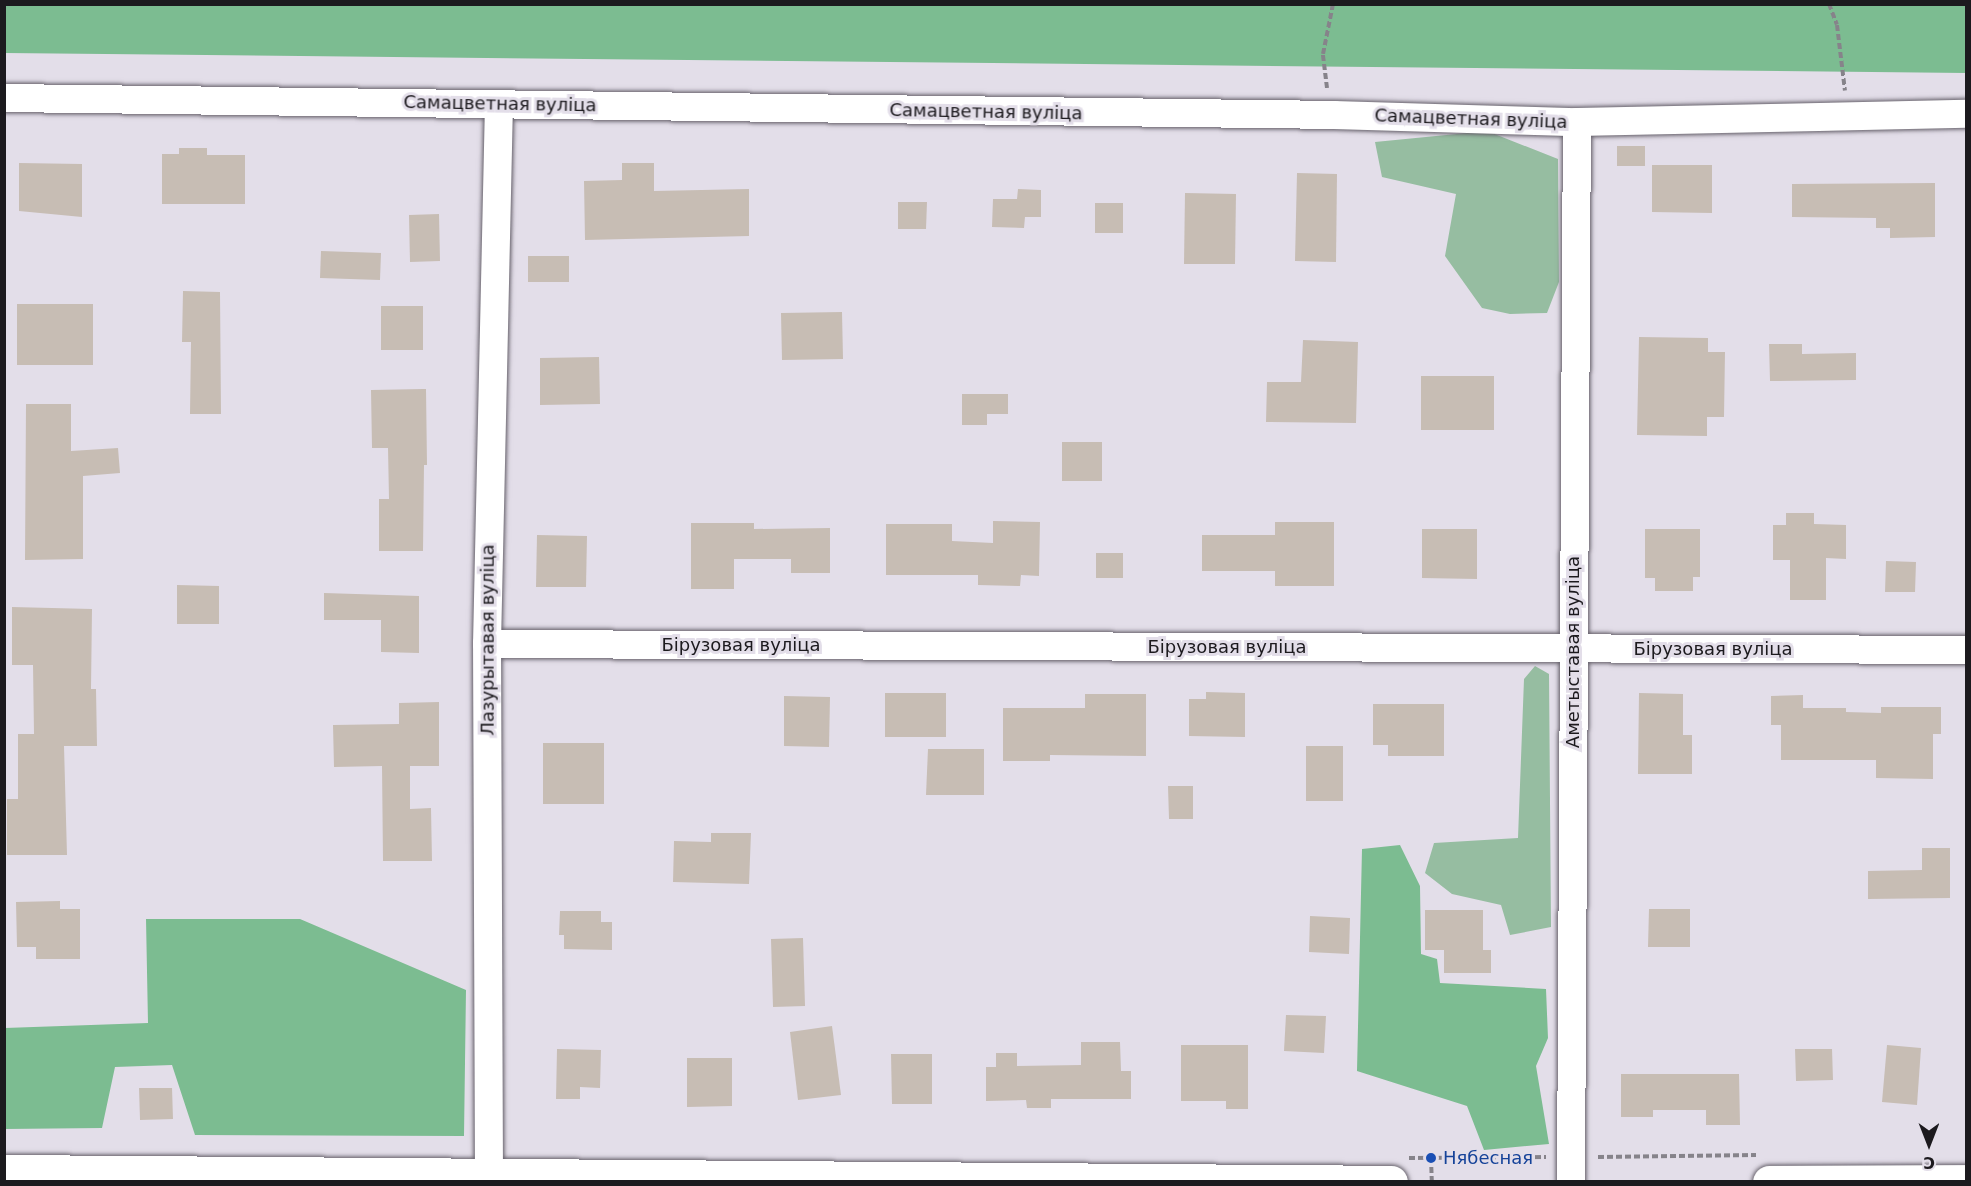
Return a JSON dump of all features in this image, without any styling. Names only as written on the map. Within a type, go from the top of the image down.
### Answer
[{"type":"street","name":"Самацветная вуліца","points":[[4,98],[1334,115],[1577,122],[1966,114]]},
{"type":"street","name":"Лазурытавая вуліца","points":[[489,1178],[487,644],[499,104]]},
{"type":"street","name":"Аметыставая вуліца","points":[[1571,1182],[1577,122]]},
{"type":"street","name":"Бірузовая вуліца","points":[[487,644],[1966,650]]},
{"type":"street","points":[[4,1171],[489,1178],[1391,1182]]},
{"type":"street","points":[[1769,1182],[1966,1181]]},
{"type":"path","points":[[1333,4],[1323,54],[1334,115]]},
{"type":"path","points":[[1829,4],[1837,25],[1847,116]]},
{"type":"path","points":[[1431,1158],[1432,1182]]},
{"type":"green space","points":[[5,4],[1966,4],[1966,73],[5,53]]},
{"type":"green space","points":[[1487,131],[1558,159],[1559,282],[1547,313],[1510,314],[1482,308],[1445,256],[1456,194],[1382,177],[1375,142]]},
{"type":"green space","points":[[1535,666],[1549,674],[1551,927],[1510,935],[1501,905],[1452,894],[1425,873],[1434,843],[1518,838],[1524,679]]},
{"type":"green space","points":[[1400,845],[1420,886],[1421,954],[1437,959],[1440,983],[1546,989],[1548,1038],[1536,1066],[1549,1144],[1484,1150],[1467,1106],[1357,1071],[1362,849]]},
{"type":"green space","points":[[146,919],[300,919],[466,990],[464,1136],[195,1135],[172,1065],[115,1067],[102,1128],[5,1129],[5,1028],[148,1023]]},
{"type":"building","points":[[1617,146],[1645,146],[1645,166],[1617,166]]},
{"type":"building","points":[[179,148],[207,148],[207,155],[245,155],[245,204],[162,204],[162,154],[179,154]]},
{"type":"building","points":[[19,163],[82,164],[82,217],[19,211]]},
{"type":"building","points":[[622,163],[654,163],[654,191],[749,189],[749,236],[585,240],[584,181],[622,180]]},
{"type":"building","points":[[1652,165],[1712,165],[1712,213],[1652,212]]},
{"type":"building","points":[[1297,173],[1337,174],[1336,262],[1295,261]]},
{"type":"building","points":[[1935,183],[1935,237],[1890,238],[1890,228],[1876,228],[1876,218],[1792,217],[1792,184]]},
{"type":"building","points":[[1018,189],[1041,190],[1041,217],[1025,217],[1024,228],[992,227],[993,199],[1017,199]]},
{"type":"building","points":[[1185,193],[1236,194],[1235,264],[1184,264]]},
{"type":"building","points":[[898,202],[927,202],[926,229],[898,229]]},
{"type":"building","points":[[1095,203],[1123,203],[1123,233],[1095,233]]},
{"type":"building","points":[[439,214],[440,261],[410,262],[409,215]]},
{"type":"building","points":[[321,251],[381,253],[380,280],[320,278]]},
{"type":"building","points":[[528,256],[569,256],[569,282],[528,282]]},
{"type":"building","points":[[183,291],[220,292],[221,414],[190,414],[191,342],[182,342]]},
{"type":"building","points":[[17,304],[93,304],[93,365],[17,365]]},
{"type":"building","points":[[381,306],[423,306],[423,350],[381,350]]},
{"type":"building","points":[[842,312],[843,359],[782,360],[781,313]]},
{"type":"building","points":[[1639,337],[1708,338],[1708,352],[1725,352],[1724,417],[1707,417],[1707,436],[1637,435]]},
{"type":"building","points":[[1303,340],[1358,342],[1356,423],[1266,422],[1267,382],[1301,382]]},
{"type":"building","points":[[1769,344],[1802,344],[1802,354],[1856,353],[1856,380],[1770,381]]},
{"type":"building","points":[[599,357],[600,404],[540,405],[540,358]]},
{"type":"building","points":[[1421,376],[1494,376],[1494,430],[1421,430]]},
{"type":"building","points":[[426,389],[427,465],[424,465],[423,551],[379,551],[379,499],[389,499],[388,448],[372,448],[371,390]]},
{"type":"building","points":[[962,394],[1008,394],[1008,414],[987,414],[987,425],[962,425]]},
{"type":"building","points":[[26,404],[71,404],[71,451],[118,448],[120,473],[83,476],[83,559],[25,560]]},
{"type":"building","points":[[1062,442],[1102,442],[1102,481],[1062,481]]},
{"type":"building","points":[[1786,513],[1814,513],[1814,524],[1846,525],[1846,559],[1826,558],[1826,600],[1790,600],[1790,560],[1773,560],[1773,525],[1786,525]]},
{"type":"building","points":[[993,521],[1040,522],[1039,576],[1021,575],[1020,586],[978,585],[978,575],[886,575],[886,524],[952,524],[952,541],[993,543]]},
{"type":"building","points":[[1275,522],[1334,522],[1334,586],[1275,586],[1275,571],[1202,571],[1202,535],[1275,535]]},
{"type":"building","points":[[691,523],[754,523],[754,529],[830,528],[830,573],[791,573],[791,559],[734,559],[734,589],[691,589]]},
{"type":"building","points":[[1422,529],[1477,529],[1477,579],[1422,578]]},
{"type":"building","points":[[1645,529],[1700,529],[1700,577],[1693,577],[1693,591],[1655,591],[1655,578],[1645,578]]},
{"type":"building","points":[[537,535],[587,536],[586,587],[536,587]]},
{"type":"building","points":[[1096,553],[1123,553],[1123,578],[1096,578]]},
{"type":"building","points":[[1886,561],[1916,562],[1915,592],[1885,592]]},
{"type":"building","points":[[177,585],[219,586],[219,624],[177,624]]},
{"type":"building","points":[[324,593],[419,596],[419,653],[381,652],[381,620],[324,620]]},
{"type":"building","points":[[12,607],[92,609],[91,689],[96,689],[97,746],[64,746],[67,855],[7,855],[7,799],[18,799],[18,734],[34,734],[33,665],[12,665]]},
{"type":"building","points":[[1206,692],[1245,693],[1245,737],[1189,736],[1189,699],[1206,699]]},
{"type":"building","points":[[885,693],[946,693],[946,737],[885,737]]},
{"type":"building","points":[[1639,693],[1683,694],[1683,735],[1692,735],[1692,774],[1638,774]]},
{"type":"building","points":[[1085,694],[1146,694],[1146,756],[1050,755],[1050,761],[1003,761],[1003,708],[1085,708]]},
{"type":"building","points":[[1803,695],[1803,708],[1846,708],[1846,712],[1881,713],[1881,707],[1941,707],[1941,734],[1933,734],[1933,779],[1876,778],[1876,760],[1781,760],[1781,725],[1771,725],[1771,696]]},
{"type":"building","points":[[784,696],[830,697],[829,747],[784,746]]},
{"type":"building","points":[[439,702],[439,766],[410,766],[410,809],[431,808],[432,861],[383,861],[382,766],[334,767],[333,725],[399,724],[399,703]]},
{"type":"building","points":[[1373,704],[1444,704],[1444,756],[1388,756],[1388,745],[1373,745]]},
{"type":"building","points":[[543,743],[604,743],[604,804],[543,804]]},
{"type":"building","points":[[1306,746],[1343,746],[1343,801],[1306,801]]},
{"type":"building","points":[[928,749],[984,749],[984,795],[926,795]]},
{"type":"building","points":[[1168,786],[1193,786],[1193,819],[1169,819]]},
{"type":"building","points":[[711,833],[751,833],[749,884],[673,882],[674,841],[711,842]]},
{"type":"building","points":[[1922,848],[1950,848],[1950,898],[1868,899],[1868,871],[1922,870]]},
{"type":"building","points":[[60,901],[60,909],[80,909],[80,959],[36,959],[36,947],[17,947],[16,902]]},
{"type":"building","points":[[1649,909],[1690,909],[1690,947],[1648,947]]},
{"type":"building","points":[[1425,910],[1483,910],[1483,950],[1491,950],[1491,973],[1444,973],[1444,950],[1425,950]]},
{"type":"building","points":[[560,911],[601,911],[601,922],[612,922],[612,950],[564,949],[564,935],[559,935]]},
{"type":"building","points":[[1310,916],[1350,918],[1349,954],[1309,952]]},
{"type":"building","points":[[803,938],[805,1006],[773,1007],[771,939]]},
{"type":"building","points":[[1286,1015],[1326,1016],[1324,1053],[1284,1051]]},
{"type":"building","points":[[832,1026],[841,1095],[798,1100],[790,1032]]},
{"type":"building","points":[[1081,1042],[1120,1042],[1121,1071],[1131,1071],[1131,1099],[1051,1099],[1051,1108],[1027,1108],[1026,1100],[986,1101],[986,1067],[996,1067],[996,1053],[1017,1053],[1017,1066],[1081,1065]]},
{"type":"building","points":[[1181,1045],[1248,1045],[1248,1109],[1226,1109],[1226,1101],[1181,1101]]},
{"type":"building","points":[[1887,1045],[1921,1048],[1917,1105],[1882,1102]]},
{"type":"building","points":[[557,1049],[601,1050],[600,1088],[580,1087],[580,1099],[556,1099]]},
{"type":"building","points":[[1795,1049],[1832,1049],[1833,1080],[1796,1081]]},
{"type":"building","points":[[891,1054],[932,1054],[932,1104],[892,1104]]},
{"type":"building","points":[[687,1058],[732,1058],[732,1106],[687,1107]]},
{"type":"building","points":[[1621,1074],[1739,1074],[1740,1125],[1706,1125],[1706,1110],[1653,1110],[1653,1117],[1621,1117]]},
{"type":"building","points":[[139,1088],[172,1088],[173,1119],[140,1120]]},
{"type":"place","name":"Нябесная","points":[[1431,1158]]}]
